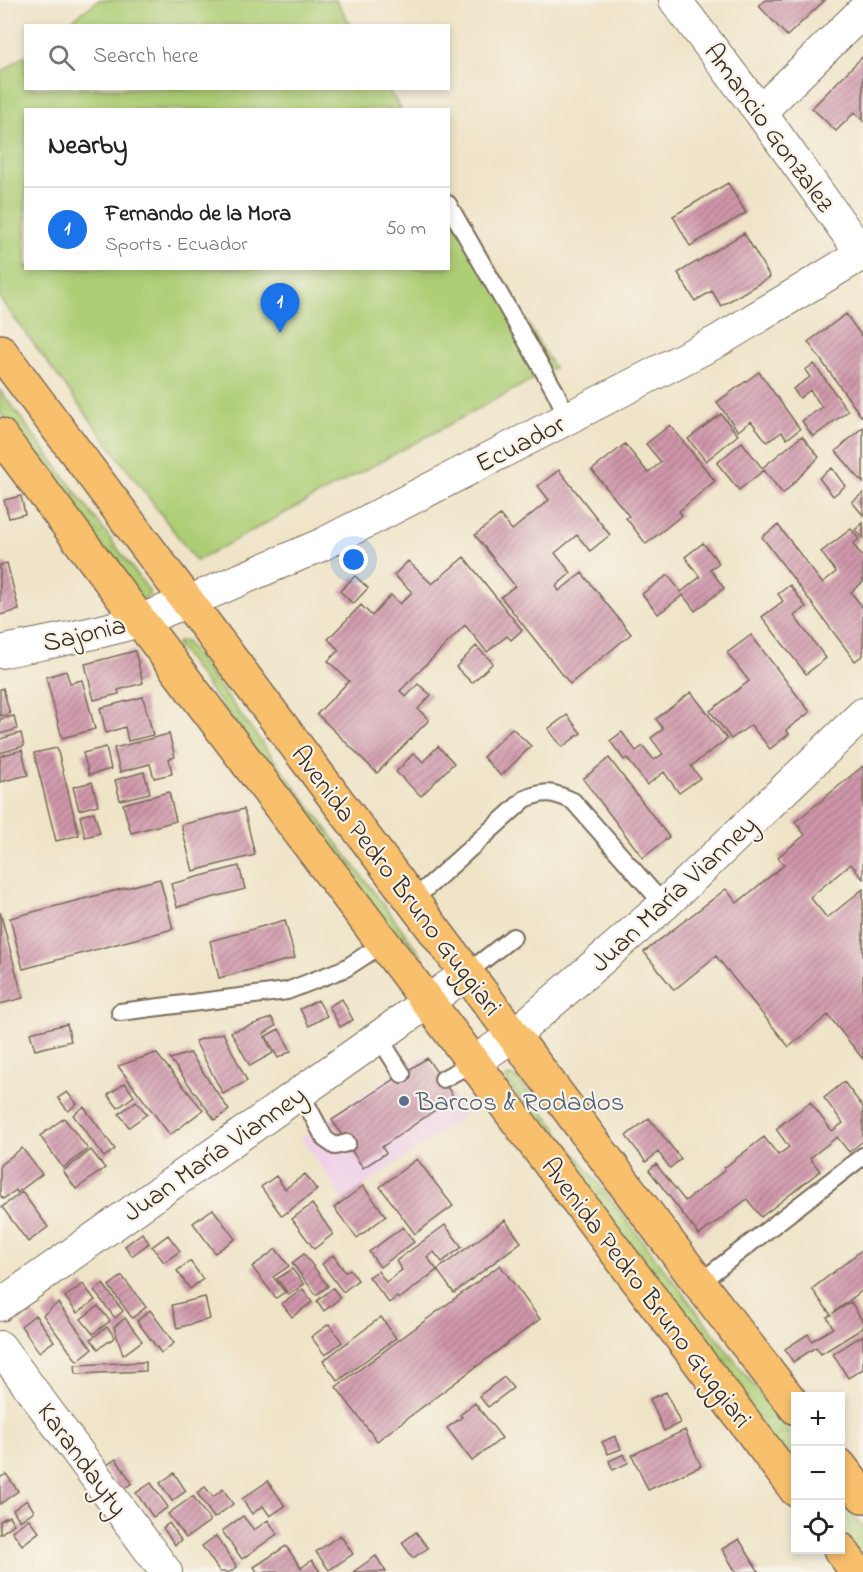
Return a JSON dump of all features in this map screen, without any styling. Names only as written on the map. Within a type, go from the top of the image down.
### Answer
[{"type":"main road","name":"Avenida Pedro Bruno Guggiari","points":[[0,351],[165,610],[384,942],[791,1485]]},
{"type":"main road","name":"Avenida Pedro Bruno Guggiari","points":[[0,435],[165,610],[412,900],[791,1403]]},
{"type":"main road","points":[[845,1473],[863,1496]]},
{"type":"main road","points":[[843,1554],[857,1572]]},
{"type":"street","name":"Amancio Gonzalez","points":[[675,0],[760,112],[862,254]]},
{"type":"street","points":[[760,112],[863,11]]},
{"type":"street","name":"Ecuador","points":[[165,610],[321,545],[718,341],[862,254]]},
{"type":"street","name":"Sajonia","points":[[0,652],[83,635],[165,610]]},
{"type":"street","name":"Juan María Vianney","points":[[474,1062],[514,1035],[664,905],[863,714]]},
{"type":"street","name":"Juan María Vianney","points":[[0,1305],[467,973]]},
{"type":"street","name":"Karandayty","points":[[0,1347],[166,1572]]},
{"type":"lane","points":[[450,207],[555,391],[568,418]]},
{"type":"lane","points":[[412,900],[525,799],[540,793],[556,794],[573,801],[664,905]]},
{"type":"lane","points":[[467,973],[513,937]]},
{"type":"lane","points":[[120,1012],[287,991],[346,968],[384,942]]},
{"type":"lane","points":[[379,1037],[402,1074]]},
{"type":"lane","points":[[443,1079],[474,1062]]},
{"type":"lane","points":[[300,1092],[326,1139],[335,1146],[347,1143]]},
{"type":"lane","points":[[699,1283],[863,1156]]},
{"type":"shaded area","points":[[424,1053],[466,1114],[344,1200],[301,1138]]},
{"type":"green space","points":[[99,0],[336,0],[350,24],[66,24]]},
{"type":"green space","points":[[24,56],[24,90],[389,90],[400,108],[24,108],[24,270],[450,270],[450,192],[554,368],[196,561],[0,299],[0,74]]},
{"type":"green space","points":[[0,390],[149,591],[149,595],[143,602],[138,600],[0,413]]},
{"type":"green space","points":[[180,641],[186,642],[422,956],[416,966],[176,644]]},
{"type":"green space","points":[[509,1076],[517,1078],[791,1434],[791,1469],[505,1078]]},
{"type":"green space","points":[[845,1504],[863,1527],[863,1550],[854,1550],[845,1538]]},
{"type":"building","points":[[765,0],[825,0],[787,36],[759,6]]},
{"type":"building","points":[[863,56],[863,121],[855,112],[836,131],[812,108]]},
{"type":"building","points":[[728,183],[746,213],[690,246],[673,216]]},
{"type":"building","points":[[744,233],[770,277],[721,306],[712,291],[695,301],[678,273]]},
{"type":"building","points":[[846,314],[863,338],[863,414],[861,416],[808,342]]},
{"type":"building","points":[[814,364],[848,411],[813,437],[802,421],[822,407],[810,390],[800,398],[793,389],[810,377],[805,370]]},
{"type":"building","points":[[759,372],[800,429],[787,439],[782,432],[767,442],[751,421],[738,431],[717,402]]},
{"type":"building","points":[[721,414],[738,435],[706,461],[688,439]]},
{"type":"building","points":[[670,425],[715,481],[679,511],[682,515],[646,544],[626,518],[629,516],[592,470],[625,444],[648,473],[661,462],[646,444]]},
{"type":"building","points":[[863,427],[863,483],[836,451]]},
{"type":"building","points":[[802,436],[819,457],[783,494],[764,470],[739,490],[717,463],[742,442],[762,468]]},
{"type":"building","points":[[832,468],[845,486],[833,496],[819,478]]},
{"type":"building","points":[[559,470],[610,535],[590,551],[577,535],[555,553],[571,573],[556,586],[559,591],[582,573],[631,634],[570,684],[501,597],[515,586],[475,535],[500,515],[512,530],[549,500],[538,486]]},
{"type":"building","points":[[863,493],[863,515],[852,502]]},
{"type":"building","points":[[21,496],[25,514],[9,518],[4,500]]},
{"type":"building","points":[[863,523],[863,538],[855,530]]},
{"type":"building","points":[[778,525],[822,583],[836,572],[821,552],[851,529],[859,539],[853,544],[863,557],[863,582],[851,592],[863,608],[863,655],[855,661],[762,537]]},
{"type":"building","points":[[703,543],[719,563],[710,569],[724,588],[695,611],[683,595],[658,614],[642,594],[668,575],[681,592],[700,577],[685,557]]},
{"type":"building","points":[[464,557],[522,630],[511,640],[507,636],[487,652],[465,625],[400,691],[406,697],[418,684],[431,695],[418,709],[429,720],[377,773],[317,714],[349,681],[328,661],[339,650],[328,639],[361,605],[372,616],[391,595],[400,604],[412,592],[394,575],[408,561],[432,584]]},
{"type":"building","points":[[7,563],[19,610],[0,615],[0,565]]},
{"type":"building","points":[[355,576],[368,588],[353,604],[340,591]]},
{"type":"building","points":[[790,585],[806,607],[794,616],[826,658],[806,674],[762,617],[783,601],[778,594]]},
{"type":"building","points":[[751,635],[810,712],[786,730],[789,734],[770,749],[751,725],[731,739],[710,711],[749,681],[727,653]]},
{"type":"building","points":[[476,646],[493,663],[472,683],[456,667]]},
{"type":"building","points":[[135,651],[143,683],[118,690],[119,694],[94,700],[85,664]]},
{"type":"building","points":[[66,671],[70,683],[82,680],[95,729],[62,738],[46,677]]},
{"type":"building","points":[[3,688],[10,714],[0,716],[0,689]]},
{"type":"building","points":[[691,692],[727,739],[691,766],[700,778],[679,793],[664,772],[647,785],[627,758],[624,760],[610,741],[622,732],[636,751],[643,746],[654,760],[663,754],[651,738],[663,729],[656,719]]},
{"type":"building","points":[[143,697],[153,735],[128,741],[125,727],[106,733],[100,708]]},
{"type":"building","points":[[567,715],[581,733],[562,747],[548,729]]},
{"type":"building","points":[[14,716],[17,729],[0,734],[0,719]]},
{"type":"building","points":[[512,728],[531,746],[501,776],[483,757]]},
{"type":"building","points":[[21,733],[24,746],[0,753],[0,739]]},
{"type":"building","points":[[169,734],[175,757],[169,759],[172,774],[154,778],[150,764],[120,772],[114,748]]},
{"type":"building","points":[[438,746],[454,763],[421,796],[396,772],[414,753],[423,762]]},
{"type":"building","points":[[106,747],[111,769],[89,775],[83,753]]},
{"type":"building","points":[[57,748],[79,835],[56,841],[34,753]]},
{"type":"building","points":[[22,750],[28,775],[0,782],[0,756]]},
{"type":"building","points":[[609,758],[669,837],[643,858],[583,779]]},
{"type":"building","points":[[863,766],[863,879],[851,864],[810,897],[827,918],[863,889],[863,1059],[828,1015],[789,1047],[716,956],[674,990],[644,952],[726,889],[737,903],[784,865],[778,857],[805,835],[795,822]]},
{"type":"building","points":[[144,772],[150,793],[120,800],[115,780]]},
{"type":"building","points":[[92,782],[98,805],[79,810],[73,787]]},
{"type":"building","points":[[169,792],[176,821],[131,833],[123,804]]},
{"type":"building","points":[[244,809],[255,855],[193,871],[181,825]]},
{"type":"building","points":[[94,812],[100,833],[85,837],[80,816]]},
{"type":"building","points":[[239,866],[245,889],[177,907],[171,884]]},
{"type":"building","points":[[160,879],[173,929],[23,969],[10,918]]},
{"type":"building","points":[[0,912],[23,998],[0,1004]]},
{"type":"building","points":[[285,920],[295,958],[219,978],[210,941]]},
{"type":"building","points":[[342,999],[353,1020],[340,1027],[329,1006]]},
{"type":"building","points":[[318,1000],[327,1016],[309,1026],[300,1009]]},
{"type":"building","points":[[272,1018],[276,1026],[263,1034],[273,1053],[250,1066],[231,1032]]},
{"type":"building","points":[[67,1024],[71,1041],[35,1050],[30,1033]]},
{"type":"building","points":[[279,1029],[291,1051],[278,1058],[266,1036]]},
{"type":"building","points":[[223,1033],[247,1081],[223,1094],[195,1041]]},
{"type":"building","points":[[156,1053],[203,1110],[170,1135],[118,1066]]},
{"type":"building","points":[[190,1053],[229,1110],[215,1120],[170,1059]]},
{"type":"building","name":"Barcos & Rodados","points":[[427,1058],[454,1097],[382,1147],[386,1153],[363,1168],[332,1120]]},
{"type":"building","points":[[844,1082],[863,1107],[863,1141],[849,1152],[837,1137],[810,1158],[820,1171],[761,1217],[747,1199],[699,1235],[649,1170],[656,1164],[685,1201],[764,1137],[778,1155],[789,1147],[776,1129],[810,1102],[832,1131],[843,1123],[824,1098]]},
{"type":"building","points":[[125,1083],[134,1096],[118,1108],[108,1095]]},
{"type":"building","points":[[67,1092],[77,1104],[68,1111],[58,1098]]},
{"type":"building","points":[[136,1101],[147,1114],[129,1127],[119,1114]]},
{"type":"building","points":[[84,1107],[115,1149],[104,1157],[73,1115]]},
{"type":"building","points":[[64,1118],[88,1149],[63,1168],[40,1136]]},
{"type":"building","points":[[649,1118],[681,1159],[670,1168],[658,1152],[646,1162],[626,1136]]},
{"type":"building","points":[[22,1148],[42,1174],[17,1193],[16,1190],[3,1199],[0,1195],[0,1165]]},
{"type":"building","points":[[91,1150],[105,1168],[76,1189],[63,1171]]},
{"type":"building","points":[[417,1159],[453,1206],[415,1234],[380,1187]]},
{"type":"building","points":[[305,1174],[317,1190],[282,1216],[261,1187],[276,1176],[285,1189]]},
{"type":"building","points":[[363,1186],[386,1216],[357,1238],[334,1208]]},
{"type":"building","points":[[22,1192],[48,1227],[28,1242],[2,1207]]},
{"type":"building","points":[[312,1204],[333,1234],[314,1249],[292,1219]]},
{"type":"building","points":[[213,1209],[235,1239],[215,1253],[193,1223]]},
{"type":"building","points":[[505,1220],[521,1242],[454,1293],[437,1270]]},
{"type":"building","points":[[445,1225],[462,1247],[442,1262],[434,1252],[427,1257],[437,1270],[399,1299],[397,1297],[389,1303],[369,1277],[378,1271],[386,1282],[402,1270],[396,1261]]},
{"type":"building","points":[[403,1227],[414,1242],[380,1267],[369,1252]]},
{"type":"building","points":[[142,1233],[149,1243],[132,1256],[125,1246]]},
{"type":"building","points":[[168,1235],[180,1251],[164,1262],[152,1247]]},
{"type":"building","points":[[276,1249],[289,1266],[273,1277],[285,1292],[276,1298],[252,1267]]},
{"type":"building","points":[[863,1249],[863,1290],[833,1313],[851,1302],[863,1322],[863,1328],[821,1354],[816,1347],[793,1362],[785,1349],[808,1334],[812,1341],[833,1328],[827,1317],[831,1315],[812,1289]]},
{"type":"building","points":[[304,1254],[328,1286],[316,1295],[292,1263]]},
{"type":"building","points":[[333,1255],[345,1272],[350,1269],[358,1280],[343,1292],[322,1264]]},
{"type":"building","points":[[190,1261],[203,1279],[190,1289],[177,1271]]},
{"type":"building","points":[[500,1265],[540,1319],[377,1441],[336,1387]]},
{"type":"building","points":[[292,1269],[304,1284],[289,1295],[277,1279]]},
{"type":"building","points":[[122,1276],[146,1307],[132,1318],[109,1286]]},
{"type":"building","points":[[83,1284],[95,1300],[77,1313],[65,1297]]},
{"type":"building","points":[[103,1284],[123,1311],[115,1318],[94,1291]]},
{"type":"building","points":[[333,1288],[340,1298],[324,1311],[317,1301]]},
{"type":"building","points":[[303,1289],[312,1302],[292,1317],[282,1304]]},
{"type":"building","points":[[205,1297],[210,1319],[177,1328],[172,1305]]},
{"type":"building","points":[[58,1303],[92,1349],[77,1361],[43,1315]]},
{"type":"building","points":[[98,1306],[110,1321],[93,1334],[81,1319]]},
{"type":"building","points":[[150,1310],[174,1343],[161,1353],[137,1321]]},
{"type":"building","points":[[35,1315],[54,1341],[39,1352],[21,1326]]},
{"type":"building","points":[[381,1317],[396,1338],[338,1381],[323,1361]]},
{"type":"building","points":[[125,1318],[142,1341],[123,1355],[114,1327]]},
{"type":"building","points":[[329,1324],[342,1342],[325,1355],[311,1337]]},
{"type":"building","points":[[107,1327],[115,1337],[98,1349],[91,1339]]},
{"type":"building","points":[[863,1335],[863,1369],[848,1378],[833,1354]]},
{"type":"building","points":[[146,1362],[146,1371],[76,1374],[75,1365]]},
{"type":"building","points":[[504,1377],[513,1388],[488,1407],[479,1396]]},
{"type":"building","points":[[666,1392],[680,1423],[664,1431],[650,1399]]},
{"type":"building","points":[[475,1403],[502,1438],[472,1461],[447,1428]]},
{"type":"building","points":[[685,1430],[701,1466],[648,1490],[632,1455]]},
{"type":"building","points":[[615,1436],[621,1449],[608,1454],[602,1442]]},
{"type":"building","points":[[624,1454],[628,1463],[613,1470],[609,1461]]},
{"type":"building","points":[[116,1459],[132,1483],[121,1491],[104,1467]]},
{"type":"building","points":[[174,1473],[186,1491],[172,1501],[160,1483]]},
{"type":"building","points":[[6,1474],[18,1491],[0,1504],[0,1478]]},
{"type":"building","points":[[268,1481],[285,1506],[270,1516],[263,1506],[252,1514],[242,1499]]},
{"type":"building","points":[[151,1483],[168,1507],[153,1517],[136,1493]]},
{"type":"building","points":[[205,1487],[213,1497],[223,1489],[233,1504],[214,1518],[197,1493]]},
{"type":"building","points":[[193,1496],[210,1521],[186,1538],[168,1514]]},
{"type":"building","points":[[27,1500],[34,1511],[20,1521],[13,1510]]},
{"type":"building","points":[[9,1516],[14,1524],[0,1534],[0,1521]]},
{"type":"building","points":[[243,1516],[254,1530],[268,1520],[277,1534],[242,1559],[222,1531]]},
{"type":"building","points":[[29,1519],[39,1532],[22,1545],[12,1531]]},
{"type":"building","points":[[169,1523],[181,1540],[175,1545],[163,1528]]},
{"type":"building","points":[[416,1532],[428,1548],[413,1558],[402,1543]]},
{"type":"building","points":[[340,1535],[353,1554],[329,1570],[316,1552]]},
{"type":"building","points":[[216,1536],[237,1567],[230,1572],[220,1572],[202,1546]]},
{"type":"building","points":[[739,1539],[759,1572],[736,1572],[722,1549]]},
{"type":"building","points":[[286,1546],[301,1568],[312,1560],[320,1572],[257,1572],[254,1567]]},
{"type":"building","points":[[376,1556],[386,1572],[353,1572]]},
{"type":"place","name":"Fernando de la Mora","points":[[280,333]]},
{"type":"place","name":"Barcos & Rodados","points":[[404,1101]]}]
